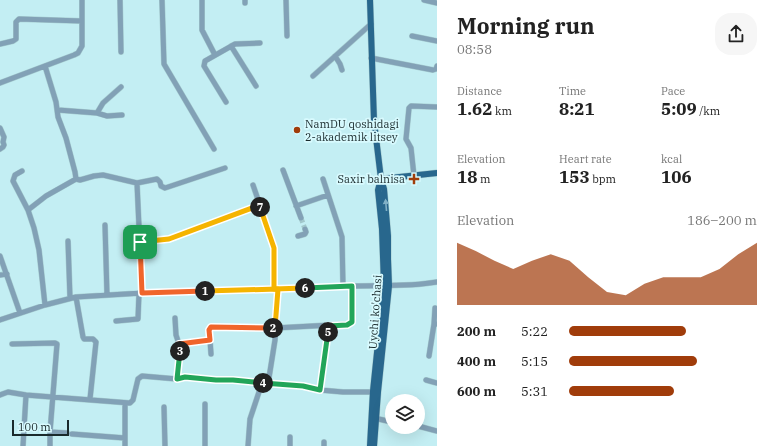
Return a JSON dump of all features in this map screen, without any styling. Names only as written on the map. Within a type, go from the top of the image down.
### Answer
[{"type":"main road","name":"Uychi ko'chasi","points":[[370,0],[374,121],[381,179],[384,189],[388,236],[386,286],[370,446]]},
{"type":"main road","points":[[381,179],[437,173]]},
{"type":"main road","name":"Uychi ko'chasi","points":[[373,418],[374,446]]},
{"type":"street","points":[[0,83],[78,52],[82,46],[82,0]]},
{"type":"street","points":[[120,0],[120,52]]},
{"type":"street","points":[[162,0],[164,64],[214,149]]},
{"type":"street","points":[[202,0],[202,30],[215,55]]},
{"type":"street","points":[[286,0],[287,36]]},
{"type":"street","points":[[424,0],[437,3]]},
{"type":"street","points":[[0,44],[16,39],[16,22],[19,19],[82,20]]},
{"type":"street","points":[[313,76],[371,24]]},
{"type":"street","points":[[412,36],[437,41]]},
{"type":"street","points":[[226,102],[204,64],[205,61],[237,44],[260,43]]},
{"type":"street","points":[[231,46],[256,86]]},
{"type":"street","points":[[335,56],[342,70]]},
{"type":"street","points":[[371,58],[433,70],[436,69],[437,66]]},
{"type":"street","points":[[45,66],[58,110],[58,116],[74,165],[76,179]]},
{"type":"street","points":[[97,113],[104,102],[121,87]]},
{"type":"street","points":[[414,176],[411,148],[406,139],[409,108],[411,106],[437,107]]},
{"type":"street","points":[[58,110],[97,113],[107,116],[122,114]]},
{"type":"street","points":[[0,128],[4,137],[4,145],[3,148],[0,149]]},
{"type":"street","points":[[28,210],[46,196],[76,179],[80,180],[103,175],[137,183],[157,179],[161,186],[168,188],[225,168]]},
{"type":"street","points":[[283,170],[301,218]]},
{"type":"street","points":[[22,171],[15,175],[13,181],[28,210],[34,228],[39,250],[45,305]]},
{"type":"street","points":[[323,179],[342,237],[343,286]]},
{"type":"street","points":[[116,321],[137,320],[139,318],[140,242],[137,183]]},
{"type":"street","points":[[248,446],[250,419],[265,384],[275,340],[276,289],[274,248],[253,185]]},
{"type":"street","points":[[296,206],[328,195]]},
{"type":"street","points":[[140,242],[169,239],[260,205]]},
{"type":"street","points":[[105,225],[107,295]]},
{"type":"street","points":[[298,236],[305,234],[305,229]]},
{"type":"street","points":[[68,241],[70,298]]},
{"type":"street","points":[[0,256],[20,313]]},
{"type":"street","points":[[0,275],[7,274]]},
{"type":"street","points":[[0,320],[45,305],[76,297],[140,293],[343,286],[411,286],[437,282]]},
{"type":"street","points":[[211,354],[209,330],[211,327],[275,328],[347,325],[352,322],[352,286]]},
{"type":"street","points":[[76,297],[82,337],[84,339],[93,339],[96,342],[90,399]]},
{"type":"street","points":[[430,356],[436,324],[435,308]]},
{"type":"street","points":[[175,318],[176,335],[180,352],[177,379]]},
{"type":"street","points":[[320,390],[328,326]]},
{"type":"street","points":[[179,344],[210,340]]},
{"type":"street","points":[[12,344],[57,344],[52,396],[50,446]]},
{"type":"street","points":[[0,395],[8,392],[26,395],[130,403],[133,400],[137,382],[140,377],[177,379],[191,377],[303,386],[320,390],[343,392],[375,392]]},
{"type":"street","points":[[426,380],[437,382]]},
{"type":"street","points":[[23,446],[26,395]]},
{"type":"street","points":[[125,403],[125,446]]},
{"type":"street","points":[[205,404],[205,446]]},
{"type":"street","points":[[164,407],[165,446]]},
{"type":"street","points":[[373,418],[385,421]]},
{"type":"street","points":[[425,428],[437,431]]},
{"type":"street","points":[[50,432],[125,438]]},
{"type":"street","points":[[290,437],[290,446]]},
{"type":"tunnel","points":[[301,218],[305,229]]},
{"type":"place","name":"NamDU qoshidagi 2-akademik litsey","points":[[297,130]]},
{"type":"place","name":"Saxir balnisa","points":[[414,179]]},
{"type":"route","points":[[260,205],[274,244],[274,289],[352,286],[352,322],[347,325],[328,326],[320,390],[303,386],[233,380],[185,377],[177,379],[180,352],[179,344],[210,340],[209,330],[211,327],[275,328],[278,289],[142,293],[140,242],[169,239],[260,205]]}]
